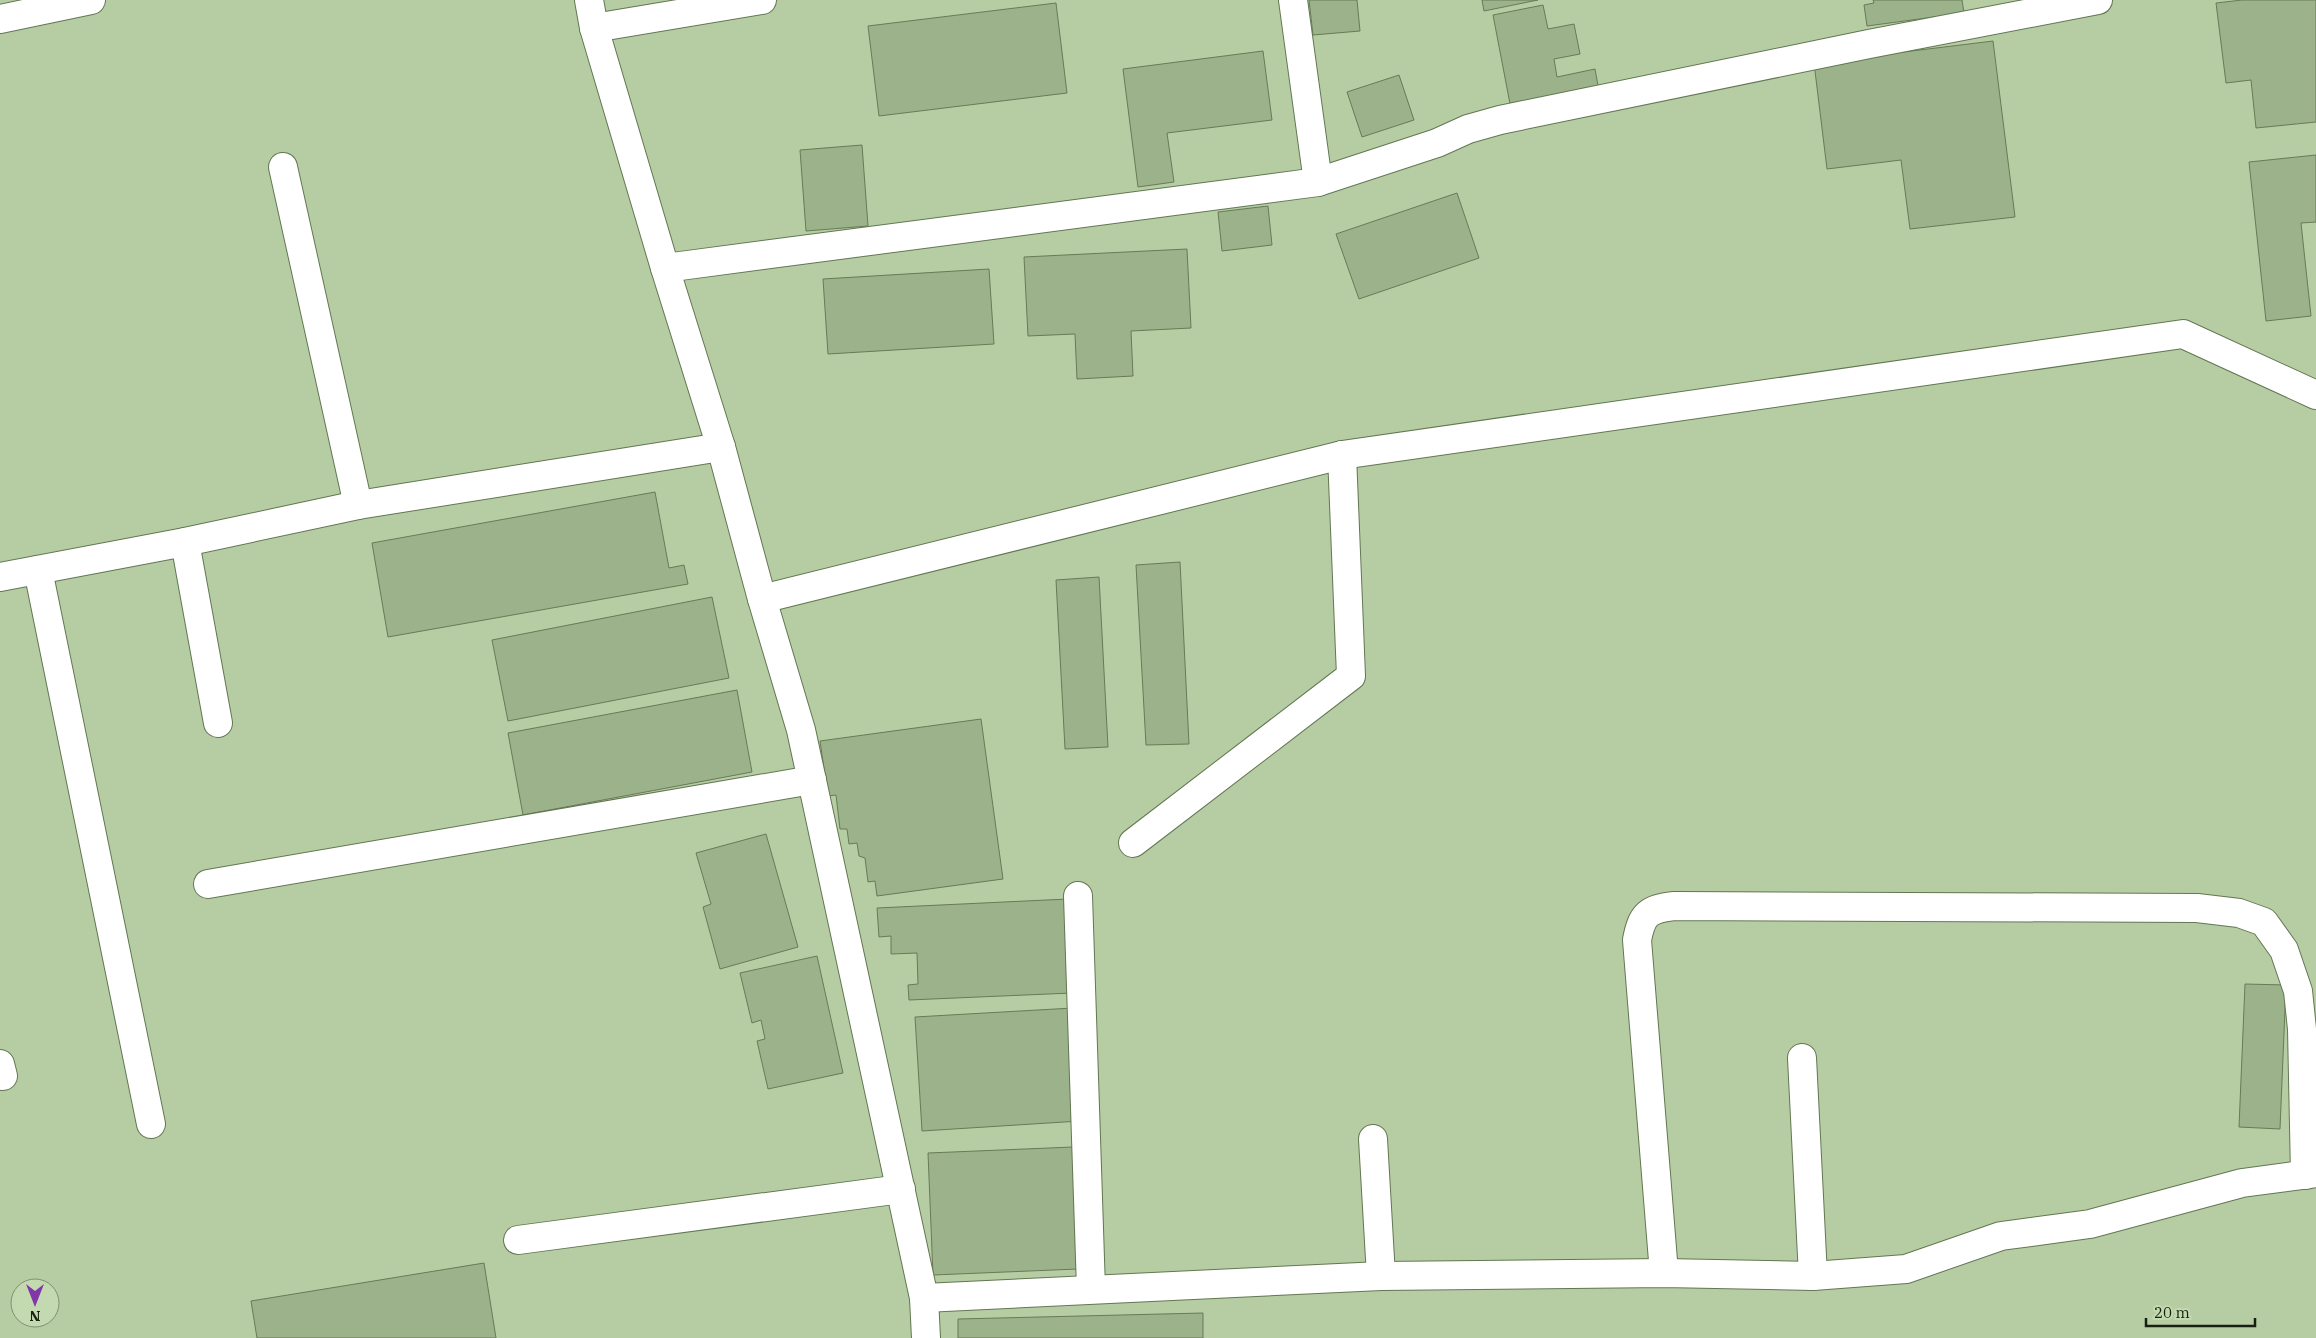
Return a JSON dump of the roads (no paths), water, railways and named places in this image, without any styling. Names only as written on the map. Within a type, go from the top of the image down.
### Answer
[{"type":"street","points":[[0,19],[90,0]]},
{"type":"street","points":[[589,0],[594,28],[665,268],[721,447],[762,599],[801,730],[924,1298],[926,1338]]},
{"type":"street","points":[[594,28],[762,0]]},
{"type":"street","points":[[1293,0],[1318,182]]},
{"type":"street","points":[[665,268],[1318,182],[1437,143],[1468,129],[1500,120],[1869,44],[2098,0]]},
{"type":"street","points":[[283,166],[358,506]]},
{"type":"street","points":[[762,599],[1342,455],[2184,334],[2316,395]]},
{"type":"street","points":[[0,577],[185,542],[358,506],[721,447]]},
{"type":"street","points":[[1133,843],[1351,676],[1342,455]]},
{"type":"street","points":[[185,542],[218,723]]},
{"type":"street","points":[[38,570],[151,1124]]},
{"type":"street","points":[[208,884],[812,780]]},
{"type":"street","points":[[1078,896],[1091,1288]]},
{"type":"street","points":[[924,1298],[1091,1288],[1381,1276],[1664,1273],[1813,1276],[1906,1269],[2001,1236],[2090,1224],[2242,1183],[2310,1174],[2302,1029],[2298,991],[2284,950],[2264,922],[2239,913],[2197,908],[1674,906],[1658,908],[1648,913],[1640,924],[1637,940],[1664,1273]]},
{"type":"street","points":[[1802,1058],[1813,1276]]},
{"type":"street","points":[[1373,1139],[1381,1276]]},
{"type":"street","points":[[518,1240],[901,1189]]}]
